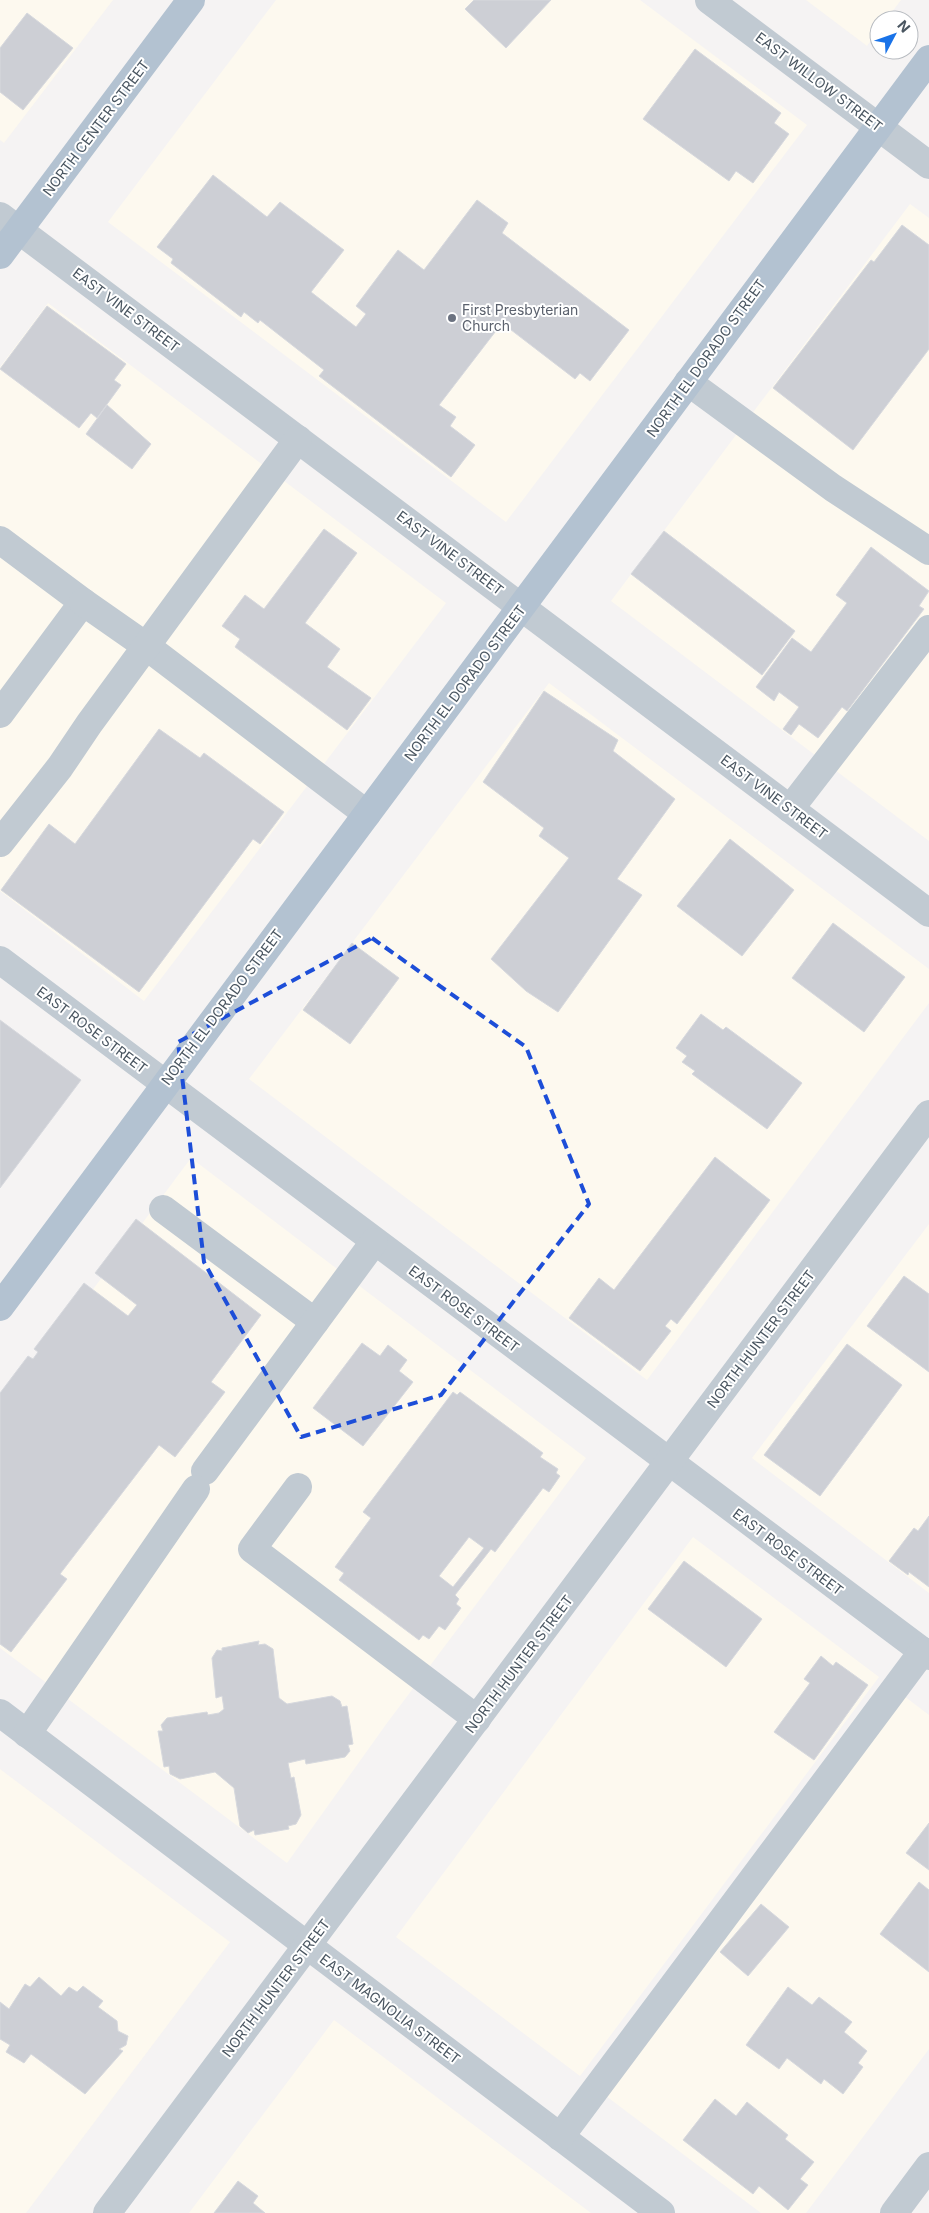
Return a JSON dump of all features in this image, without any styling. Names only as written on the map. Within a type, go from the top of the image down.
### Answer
[{"type":"main road","name":"NORTH CENTER STREET","points":[[0,255],[10,223],[183,3]]},
{"type":"main road","name":"NORTH EL DORADO STREET","points":[[0,1307],[877,126],[929,59]]},
{"type":"street","name":"EAST WILLOW STREET","points":[[709,0],[929,165]]},
{"type":"street","name":"EAST VINE STREET","points":[[10,223],[929,913]]},
{"type":"street","points":[[688,382],[833,488],[929,551]]},
{"type":"street","points":[[0,843],[60,767],[298,439]]},
{"type":"street","points":[[0,540],[146,646],[367,814]]},
{"type":"street","points":[[0,714],[83,602]]},
{"type":"street","points":[[790,809],[929,629]]},
{"type":"street","name":"EAST ROSE STREET","points":[[0,960],[926,1654]]},
{"type":"street","name":"NORTH HUNTER STREET","points":[[116,2210],[308,1946],[929,1114]]},
{"type":"street","points":[[163,1209],[315,1322]]},
{"type":"street","points":[[27,1734],[201,1480],[374,1242]]},
{"type":"street","points":[[298,1487],[252,1549],[477,1719]]},
{"type":"street","points":[[560,2137],[926,1654]]},
{"type":"street","name":"EAST MAGNOLIA STREET","points":[[0,1713],[661,2213]]},
{"type":"street","points":[[894,2213],[929,2166]]},
{"type":"highlighted area","points":[[372,938],[526,1047],[589,1204],[441,1395],[301,1437],[204,1262],[178,1042]]},
{"type":"shaded area","points":[[0,0],[113,0],[4,143],[0,140]]},
{"type":"shaded area","points":[[276,0],[640,0],[807,125],[506,522],[108,222]]},
{"type":"shaded area","points":[[806,0],[901,0],[894,10],[869,10],[869,43],[867,46]]},
{"type":"shaded area","points":[[910,204],[929,218],[929,841],[611,601]]},
{"type":"shaded area","points":[[48,303],[446,603],[144,1001],[0,891],[0,367]]},
{"type":"shaded area","points":[[549,683],[929,969],[929,1003],[647,1380],[249,1079]]},
{"type":"shaded area","points":[[191,1158],[586,1458],[387,1723],[287,1863],[0,1648],[0,1414]]},
{"type":"shaded area","points":[[929,1224],[929,1593],[752,1458]]},
{"type":"shaded area","points":[[693,1537],[879,1677],[580,2076],[396,1937]]},
{"type":"shaded area","points":[[904,1696],[929,1715],[929,2049],[806,2213],[761,2213],[606,2096]]},
{"type":"shaded area","points":[[0,1769],[230,1942],[26,2213],[0,2213]]},
{"type":"shaded area","points":[[334,2020],[591,2213],[189,2213]]},
{"type":"building","points":[[474,0],[551,0],[506,48],[465,9]]},
{"type":"building","points":[[27,13],[73,48],[23,110],[0,92],[0,48]]},
{"type":"building","points":[[695,49],[781,113],[774,123],[789,134],[753,183],[736,171],[729,181],[643,119]]},
{"type":"building","points":[[213,175],[267,217],[280,202],[344,250],[311,292],[356,327],[366,314],[356,306],[398,250],[424,270],[477,200],[508,223],[502,233],[629,330],[590,381],[580,373],[575,379],[502,323],[439,405],[456,417],[450,426],[475,445],[451,477],[319,376],[324,370],[260,320],[258,323],[244,312],[241,317],[171,263],[173,259],[157,247]]},
{"type":"building","points":[[902,225],[929,245],[929,349],[853,450],[773,388],[871,260],[874,262]]},
{"type":"building","points":[[47,306],[126,364],[114,380],[121,385],[97,418],[91,413],[79,428],[0,369]]},
{"type":"building","points":[[107,405],[151,444],[132,469],[86,434]]},
{"type":"building","points":[[324,529],[357,553],[305,623],[340,649],[327,667],[371,698],[347,730],[235,647],[240,639],[222,626],[245,595],[264,609]]},
{"type":"building","points":[[664,531],[795,631],[762,675],[631,574]]},
{"type":"building","points":[[871,547],[929,591],[919,606],[924,609],[847,711],[842,707],[818,738],[799,724],[791,735],[783,729],[799,707],[779,692],[774,701],[756,687],[792,638],[811,652],[847,603],[836,595]]},
{"type":"building","points":[[544,691],[618,740],[613,751],[675,799],[617,879],[642,895],[558,1012],[526,991],[491,959],[569,858],[539,836],[544,828],[483,782]]},
{"type":"building","points":[[159,729],[200,758],[204,753],[284,812],[260,844],[253,839],[139,992],[1,890],[49,824],[75,844]]},
{"type":"building","points":[[730,839],[794,890],[742,956],[677,906]]},
{"type":"building","points":[[833,923],[905,977],[864,1032],[792,978]]},
{"type":"building","points":[[352,943],[399,978],[350,1044],[303,1010]]},
{"type":"building","points":[[701,1014],[723,1030],[726,1027],[802,1083],[767,1129],[692,1074],[695,1071],[682,1062],[687,1056],[676,1048]]},
{"type":"building","points":[[0,1020],[81,1080],[0,1188]]},
{"type":"building","points":[[715,1157],[770,1200],[677,1324],[671,1319],[665,1326],[671,1331],[640,1371],[569,1318],[599,1278],[614,1290]]},
{"type":"building","points":[[136,1219],[261,1315],[211,1382],[225,1392],[175,1457],[159,1445],[60,1574],[67,1579],[11,1652],[0,1644],[0,1393],[28,1356],[33,1359],[38,1352],[34,1349],[84,1283],[128,1316],[137,1305],[95,1273]]},
{"type":"building","points":[[904,1276],[929,1294],[929,1372],[867,1326]]},
{"type":"building","points":[[362,1343],[380,1356],[388,1345],[407,1360],[399,1371],[413,1382],[363,1446],[313,1408]]},
{"type":"building","points":[[847,1344],[902,1385],[820,1496],[764,1455]]},
{"type":"building","points":[[453,1392],[457,1395],[460,1392],[543,1453],[540,1457],[558,1469],[556,1473],[560,1476],[549,1492],[543,1488],[495,1552],[491,1549],[455,1595],[459,1599],[456,1604],[461,1608],[445,1630],[439,1626],[429,1639],[423,1635],[419,1640],[339,1580],[344,1573],[335,1567],[371,1518],[363,1512]],"holes":[[[469,1537],[484,1548],[453,1587],[439,1576]]]},
{"type":"building","points":[[929,1516],[929,1587],[909,1572],[908,1575],[889,1561],[914,1528],[918,1531]]},
{"type":"building","points":[[684,1561],[762,1619],[726,1667],[648,1609]]},
{"type":"building","points":[[259,1641],[258,1645],[265,1644],[273,1649],[279,1698],[287,1704],[332,1696],[340,1701],[342,1707],[347,1706],[353,1744],[348,1745],[350,1751],[345,1757],[306,1764],[305,1759],[288,1763],[291,1778],[294,1777],[301,1815],[296,1824],[288,1826],[289,1829],[255,1835],[254,1830],[248,1833],[240,1826],[234,1788],[215,1772],[180,1779],[170,1774],[169,1766],[164,1767],[158,1731],[163,1731],[161,1725],[167,1718],[207,1712],[208,1715],[219,1713],[224,1709],[222,1696],[216,1698],[212,1658],[217,1650],[222,1651],[222,1648]]},
{"type":"building","points":[[821,1656],[833,1666],[836,1662],[868,1685],[814,1760],[774,1732],[810,1683],[804,1679]]},
{"type":"building","points":[[929,1823],[929,1870],[906,1853]]},
{"type":"building","points":[[919,1882],[929,1890],[929,1972],[880,1934]]},
{"type":"building","points":[[761,1904],[789,1927],[748,1976],[720,1952]]},
{"type":"building","points":[[39,1977],[61,1996],[69,1987],[77,1992],[83,1986],[103,2001],[98,2007],[117,2021],[118,2031],[128,2036],[126,2045],[119,2049],[123,2051],[85,2094],[31,2054],[24,2063],[6,2052],[10,2045],[0,2039],[0,2002],[9,2009],[25,1984],[30,1987]]},
{"type":"building","points":[[788,1987],[812,2005],[819,1997],[852,2022],[844,2032],[867,2051],[858,2063],[863,2067],[843,2094],[824,2079],[821,2084],[787,2058],[779,2069],[746,2045]]},
{"type":"building","points":[[715,2099],[736,2116],[747,2102],[788,2135],[785,2139],[814,2162],[800,2179],[808,2185],[788,2210],[759,2186],[753,2194],[683,2140]]},
{"type":"building","points":[[238,2181],[258,2196],[253,2203],[265,2213],[214,2213]]},
{"type":"place","name":"First Presbyterian Church","points":[[452,318]]}]
